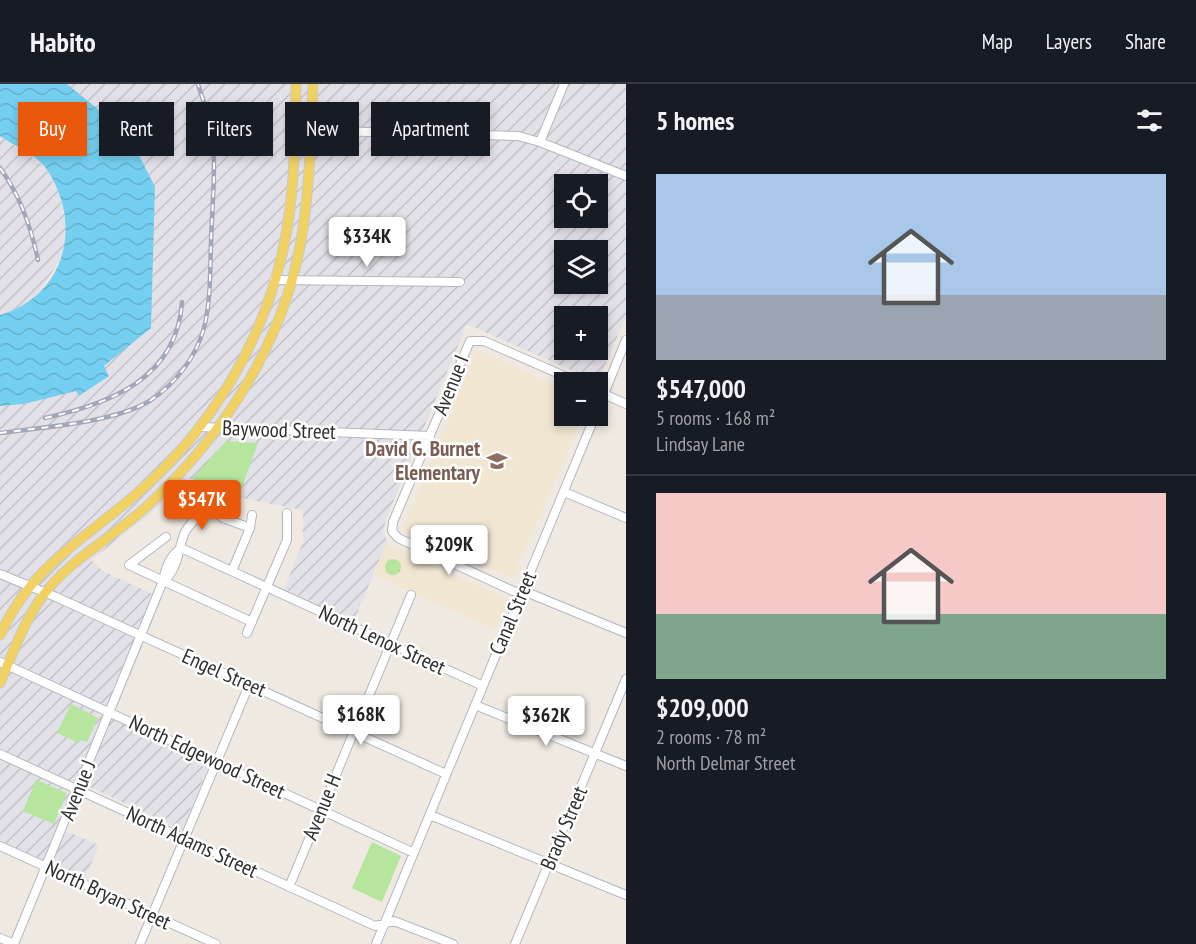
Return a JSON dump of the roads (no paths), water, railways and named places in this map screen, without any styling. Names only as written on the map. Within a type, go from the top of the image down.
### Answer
[{"type":"main road","points":[[296,84],[296,102]]},
{"type":"main road","points":[[312,102],[313,84]]},
{"type":"main road","points":[[0,635],[28,585],[56,558],[136,495],[201,427],[241,363],[258,330],[287,232],[294,156]]},
{"type":"main road","points":[[0,683],[4,664],[45,592],[146,507],[219,428],[274,333],[303,232],[309,156]]},
{"type":"main road","points":[[94,529],[102,542]]},
{"type":"street","points":[[540,142],[564,84]]},
{"type":"street","points":[[359,131],[518,136],[540,142],[626,176]]},
{"type":"street","points":[[274,280],[460,282]]},
{"type":"street","name":"Avenue I","points":[[522,592],[513,591],[398,538],[392,531],[468,344],[473,340],[484,341],[555,372]]},
{"type":"street","points":[[608,377],[626,340]]},
{"type":"street","points":[[608,396],[626,404]]},
{"type":"street","name":"Canal Street","points":[[376,944],[591,426]]},
{"type":"street","name":"Baywood Street","points":[[201,427],[430,436]]},
{"type":"street","points":[[564,492],[626,518]]},
{"type":"street","name":"Avenue J","points":[[14,944],[163,581],[173,573],[187,529],[209,507],[223,518],[250,528]]},
{"type":"street","points":[[247,633],[287,540],[287,513]]},
{"type":"street","points":[[232,571],[250,528],[252,515]]},
{"type":"street","points":[[166,537],[129,565],[252,622]]},
{"type":"street","name":"North Lenox Street","points":[[181,548],[483,687]]},
{"type":"street","name":"Engel Street","points":[[0,574],[45,592],[446,774]]},
{"type":"street","points":[[522,592],[626,633]]},
{"type":"street","name":"Avenue H","points":[[289,887],[411,595]]},
{"type":"street","name":"North Edgewood Street","points":[[4,664],[414,853]]},
{"type":"street","name":"Brady Street","points":[[515,944],[626,679]]},
{"type":"street","points":[[140,944],[249,685]]},
{"type":"street","points":[[475,705],[626,766]]},
{"type":"street","name":"North Adams Street","points":[[0,753],[375,926],[400,922],[453,944]]},
{"type":"street","points":[[430,814],[626,895]]},
{"type":"street","name":"North Bryan Street","points":[[0,846],[216,944]]},
{"type":"street","points":[[0,938],[14,944]]},
{"type":"water","points":[[0,84],[67,84],[99,110],[99,156],[140,156],[155,187],[151,328],[104,366],[109,376],[79,396],[76,391],[24,404],[0,406],[0,315],[23,305],[41,291],[54,274],[62,254],[66,233],[64,211],[57,188],[45,167],[32,156],[87,156],[87,102],[18,102],[18,147],[0,136]]},
{"type":"railway","points":[[0,433],[78,423],[136,408],[169,386],[196,349],[204,328],[208,307],[214,176],[212,130],[198,84]]},
{"type":"railway","points":[[0,168],[24,212],[38,260]]},
{"type":"railway","points":[[45,418],[93,405],[136,384],[153,369],[167,351],[177,329],[182,302]]},
{"type":"place","name":"David G. Burnet Elementary","points":[[497,461]]}]
